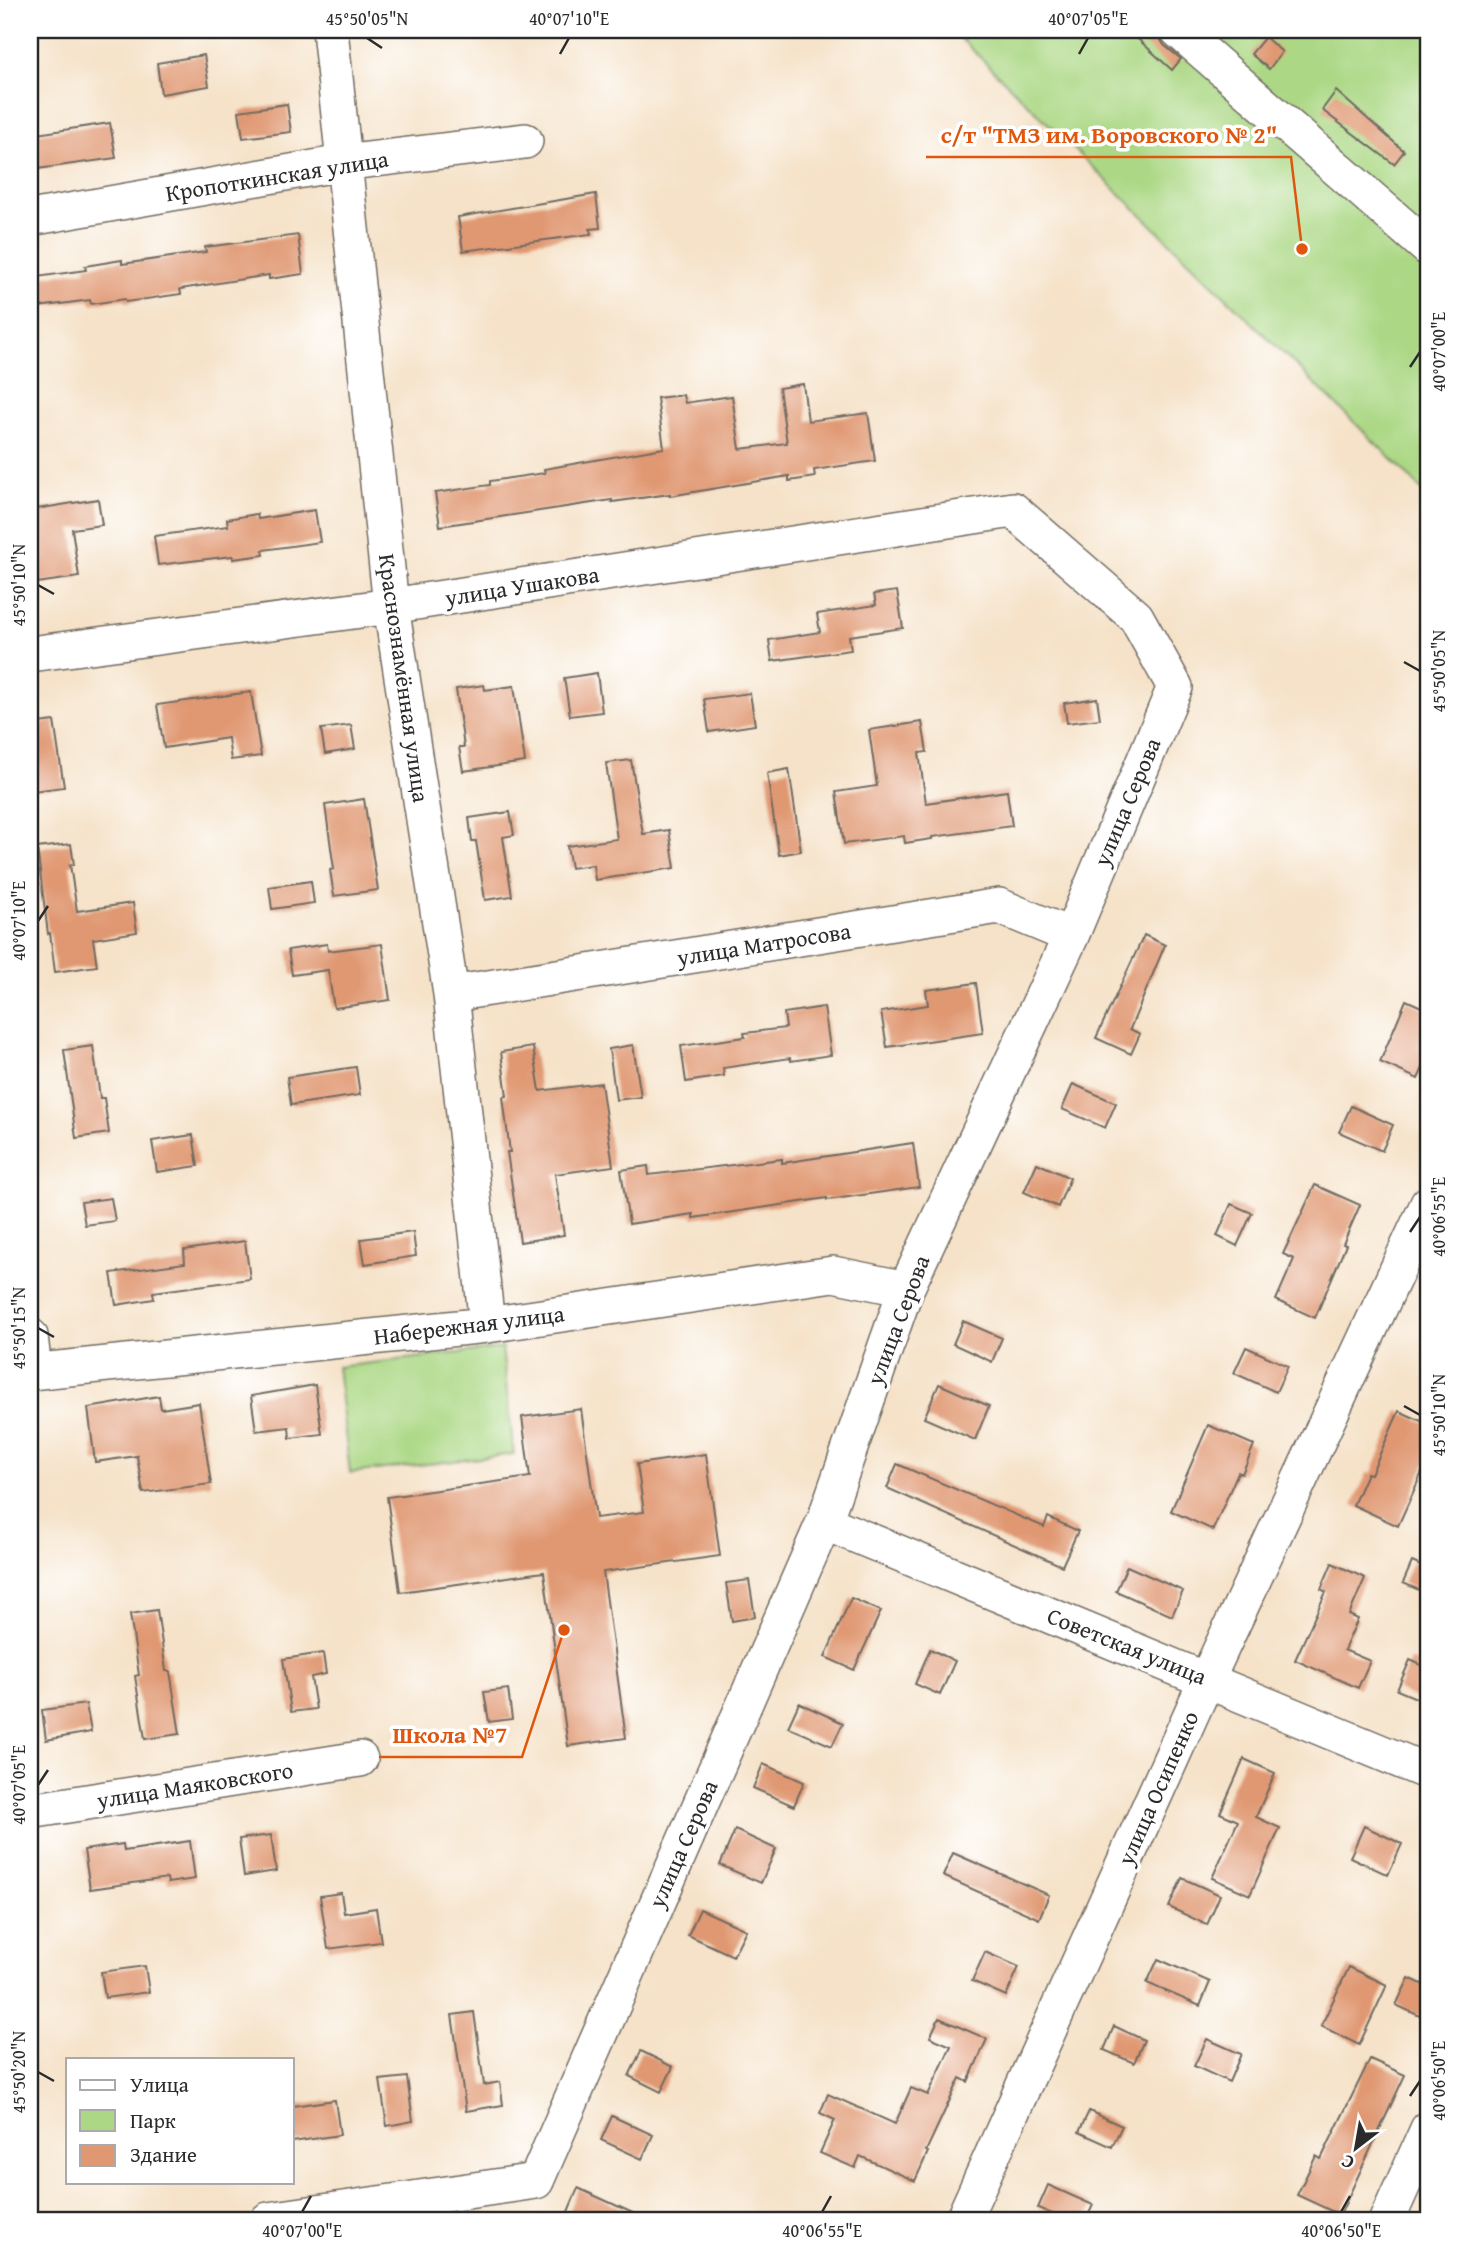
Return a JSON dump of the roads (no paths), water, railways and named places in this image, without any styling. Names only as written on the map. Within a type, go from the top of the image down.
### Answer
[{"type":"street","name":"Краснознамённая улица","points":[[330,30],[391,606],[452,994],[487,1325]]},
{"type":"street","points":[[1178,30],[1428,248]]},
{"type":"street","name":"Кропоткинская улица","points":[[30,218],[342,163],[525,141]]},
{"type":"street","name":"улица Ушакова","points":[[30,654],[391,606],[1013,510]]},
{"type":"street","name":"улица Серова","points":[[268,2220],[536,2181],[824,1522],[906,1289],[1071,936],[1175,687],[1136,617],[1013,510]]},
{"type":"street","name":"улица Матросова","points":[[452,994],[999,906],[1071,936]]},
{"type":"street","name":"улица Осипенко","points":[[963,2220],[1207,1679],[1428,1204]]},
{"type":"street","name":"Набережная улица","points":[[32,1372],[487,1325],[832,1274],[906,1289]]},
{"type":"street","points":[[30,1336],[32,1372]]},
{"type":"street","name":"Советская улица","points":[[824,1522],[1428,1772]]},
{"type":"street","name":"улица Маяковского","points":[[30,1811],[360,1759]]},
{"type":"street","points":[[1387,2220],[1428,2129]]},
{"type":"place","name":"с/т \"ТМЗ им. Воровского № 2\"","points":[[1302,249]]},
{"type":"place","name":"Школа №7","points":[[564,1630]]}]
